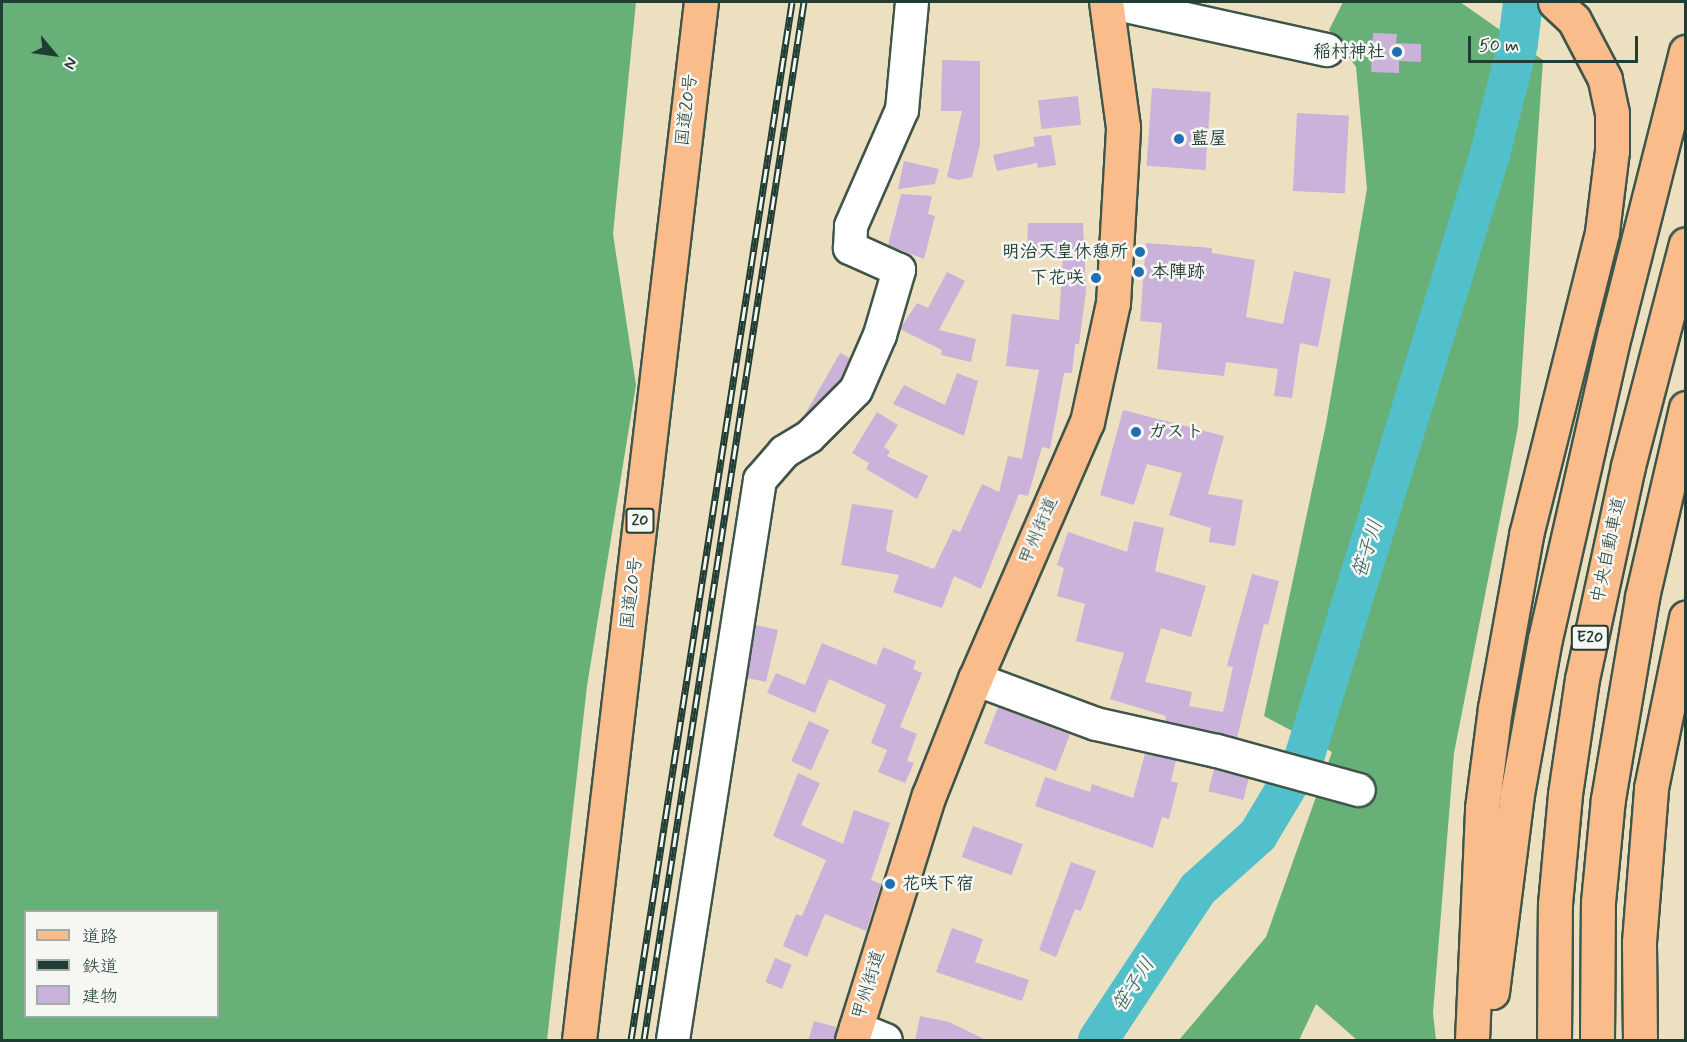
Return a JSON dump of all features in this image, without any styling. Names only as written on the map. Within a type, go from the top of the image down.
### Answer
[{"type":"main road","name":"国道20号","points":[[579,1041],[701,2]]},
{"type":"main road","points":[[1472,1041],[1482,808],[1495,708],[1526,535],[1602,232],[1612,152],[1612,113],[1605,80],[1574,20],[1555,2]]},
{"type":"main road","name":"甲州街道","points":[[854,1034],[904,868],[975,679],[1087,422],[1113,303],[1123,127],[1106,4]]},
{"type":"main road","points":[[1489,1041],[1501,901],[1517,794],[1579,485],[1686,52]]},
{"type":"main road","name":"中央自動車道","points":[[1554,1041],[1555,904],[1565,794],[1582,679],[1628,466],[1686,244]]},
{"type":"main road","name":"E20","points":[[1597,1041],[1598,902],[1608,799],[1642,597],[1686,408]]},
{"type":"main road","points":[[1640,1041],[1639,942],[1649,812],[1666,702],[1686,618]]},
{"type":"lane","points":[[673,1041],[760,480],[784,452],[809,437],[856,390],[880,335],[899,270],[850,248],[851,226],[902,110],[912,2]]},
{"type":"lane","points":[[1106,4],[1122,4],[1327,50]]},
{"type":"lane","points":[[975,679],[1096,724],[1217,751],[1359,790]]},
{"type":"lane","points":[[854,1034],[886,1041]]},
{"type":"green space","points":[[2,2],[636,2],[613,234],[636,385],[587,686],[547,1040],[2,1040]]},
{"type":"green space","points":[[1343,2],[1460,2],[1543,60],[1518,427],[1454,753],[1433,1013],[1436,1040],[1357,1040],[1316,1004],[1299,1040],[1179,1040],[1266,937],[1332,752],[1264,716],[1326,424],[1367,189],[1356,67],[1329,30]]},
{"type":"building","name":"稲村神社","points":[[1373,33],[1397,34],[1396,43],[1421,44],[1421,62],[1399,61],[1399,73],[1371,72]]},
{"type":"building","points":[[942,60],[980,61],[980,145],[972,177],[958,180],[947,177],[962,111],[941,111]]},
{"type":"building","points":[[1152,88],[1211,92],[1205,170],[1147,166]]},
{"type":"building","points":[[1078,96],[1081,125],[1041,129],[1038,100]]},
{"type":"building","points":[[1297,113],[1349,116],[1345,194],[1293,191]]},
{"type":"building","points":[[1051,135],[1056,165],[1038,168],[1037,163],[997,171],[993,155],[1035,146],[1033,137]]},
{"type":"building","points":[[904,161],[939,169],[935,184],[898,189]]},
{"type":"building","points":[[901,194],[932,196],[928,214],[935,216],[924,259],[888,245]]},
{"type":"building","points":[[1028,223],[1083,223],[1086,291],[1079,344],[1075,344],[1072,373],[1064,373],[1050,449],[1042,447],[1028,496],[1019,494],[981,589],[954,576],[942,608],[893,592],[899,575],[841,565],[852,504],[893,510],[886,551],[934,569],[953,529],[960,532],[982,484],[999,492],[1008,456],[1022,459],[1039,370],[1006,366],[1012,314],[1059,320],[1063,255],[1027,254]]},
{"type":"building","points":[[1146,243],[1212,248],[1212,253],[1255,260],[1246,317],[1283,324],[1294,271],[1331,279],[1318,347],[1300,343],[1292,398],[1274,396],[1278,369],[1226,362],[1224,376],[1157,369],[1162,323],[1140,321]]},
{"type":"building","points":[[947,272],[965,281],[939,330],[976,339],[971,362],[941,355],[942,350],[900,329],[917,303],[928,308]]},
{"type":"building","points":[[840,353],[850,358],[841,380],[804,416]]},
{"type":"building","points":[[957,373],[978,381],[964,436],[893,404],[904,385],[945,405]]},
{"type":"building","points":[[1123,410],[1224,436],[1208,494],[1243,500],[1235,546],[1209,542],[1211,528],[1169,515],[1182,473],[1147,464],[1134,505],[1100,495]]},
{"type":"building","points":[[877,412],[898,425],[884,447],[890,451],[887,456],[928,476],[917,499],[866,469],[869,463],[852,453]]},
{"type":"building","points":[[1134,521],[1164,528],[1155,571],[1206,586],[1191,637],[1161,628],[1145,682],[1192,692],[1189,706],[1223,712],[1233,667],[1227,666],[1252,574],[1279,581],[1268,625],[1264,624],[1237,738],[1165,721],[1166,716],[1110,699],[1124,653],[1076,641],[1085,604],[1057,596],[1064,568],[1057,565],[1068,532],[1127,552]]},
{"type":"building","points":[[756,625],[778,630],[766,682],[747,678]]},
{"type":"building","points":[[822,643],[876,665],[883,647],[916,661],[913,669],[922,673],[900,727],[917,734],[907,761],[914,763],[905,783],[878,772],[887,750],[871,743],[886,705],[829,679],[815,713],[767,693],[776,673],[805,685]]},
{"type":"building","points":[[998,707],[1070,735],[1056,771],[984,743]]},
{"type":"building","points":[[809,721],[829,730],[811,770],[791,761]]},
{"type":"building","points":[[1145,754],[1176,760],[1171,781],[1178,783],[1169,819],[1162,817],[1153,848],[1035,806],[1045,777],[1090,792],[1092,784],[1133,798]]},
{"type":"building","points":[[1214,769],[1249,778],[1243,800],[1208,791]]},
{"type":"building","points":[[798,773],[820,783],[801,825],[843,844],[854,810],[890,823],[871,880],[881,884],[866,931],[825,914],[807,957],[783,946],[796,914],[802,916],[826,860],[773,836]]},
{"type":"building","points":[[973,826],[1023,844],[1012,875],[962,857]]},
{"type":"building","points":[[1071,862],[1096,871],[1081,911],[1075,909],[1056,957],[1039,950]]},
{"type":"building","points":[[952,928],[983,939],[975,962],[1029,980],[1022,1001],[936,972]]},
{"type":"building","points":[[775,958],[792,965],[782,989],[765,982]]},
{"type":"building","points":[[920,1016],[949,1022],[988,1041],[915,1041]]},
{"type":"building","points":[[814,1021],[836,1027],[834,1041],[808,1041]]},
{"type":"waterway","name":"笹子川","points":[[1098,1040],[1198,889],[1258,835],[1304,758],[1490,154],[1518,43],[1523,2]]},
{"type":"railway","points":[[631,1040],[792,2]]},
{"type":"railway","points":[[644,1040],[804,2]]},
{"type":"place","name":"稲村神社","points":[[1397,52]]},
{"type":"place","name":"藍屋","points":[[1179,139]]},
{"type":"place","name":"明治天皇休憩所","points":[[1140,252]]},
{"type":"place","name":"本陣跡","points":[[1139,272]]},
{"type":"place","name":"下花咲","points":[[1096,278]]},
{"type":"place","name":"ガスト","points":[[1136,432]]},
{"type":"place","name":"花咲下宿","points":[[890,884]]}]
